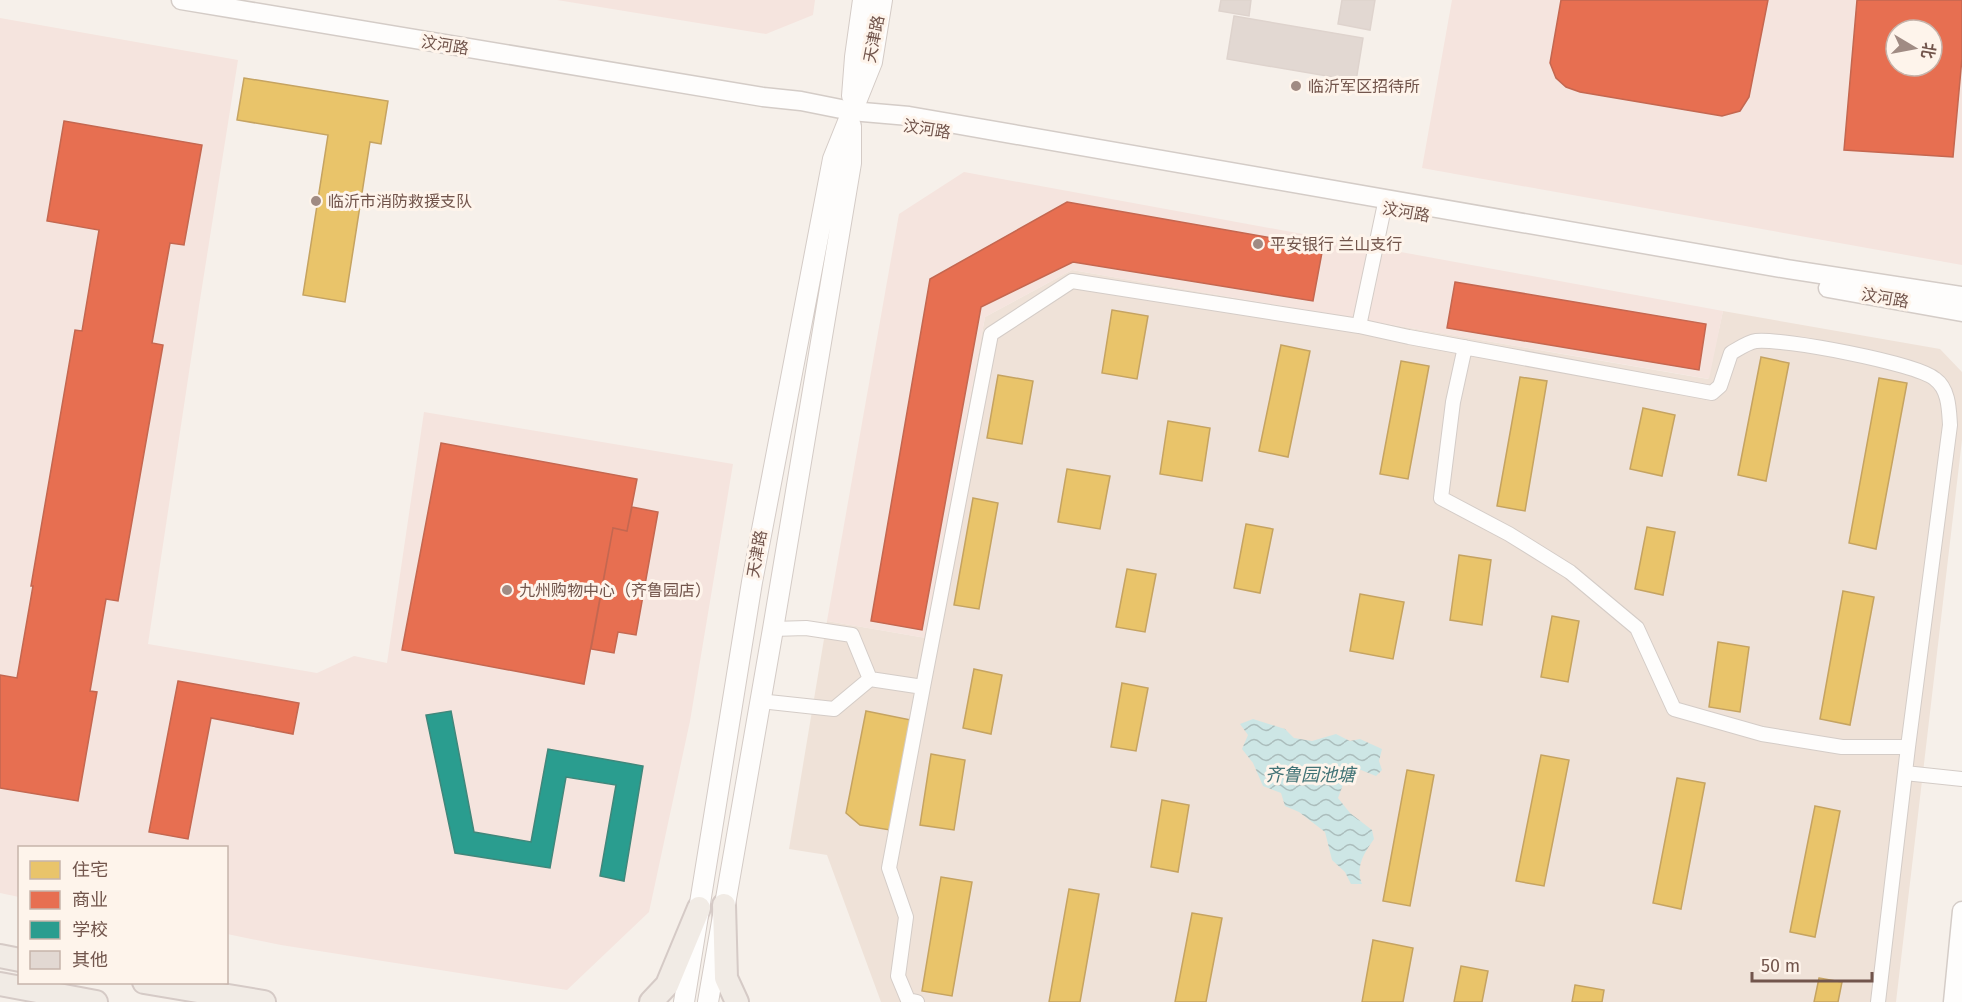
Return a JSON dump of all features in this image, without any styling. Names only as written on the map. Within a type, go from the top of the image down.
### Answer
[{"type":"main road","name":"天津路","points":[[708,1002],[851,163],[851,111],[855,57],[863,0]]},
{"type":"main road","name":"天津路","points":[[684,1002],[769,488],[833,159],[872,62],[882,0]]},
{"type":"main road","points":[[724,905],[726,978],[737,1002]]},
{"type":"main road","points":[[651,1002],[667,985],[699,908]]},
{"type":"main road","points":[[0,956],[18,960]]},
{"type":"main road","points":[[0,984],[96,1002]]},
{"type":"main road","points":[[156,984],[264,1002]]},
{"type":"street","name":"汶河路","points":[[181,0],[763,97],[801,101],[851,111],[908,127],[955,133],[1384,208],[1962,312]]},
{"type":"street","name":"汶河路","points":[[231,0],[765,89],[804,93],[851,111],[909,116],[1787,269],[1962,296]]},
{"type":"street","points":[[1359,326],[1384,208]]},
{"type":"street","points":[[917,1002],[908,1000],[898,976],[906,917],[890,868],[991,334],[1072,281],[1359,326],[1712,393],[1720,386],[1731,353],[1754,341],[1784,343],[1874,358],[1910,367],[1936,379],[1949,400],[1950,425],[1908,747],[1878,1002]]},
{"type":"street","points":[[1465,347],[1453,402],[1441,498],[1509,534],[1570,572],[1637,628],[1674,709],[1762,734],[1842,747],[1908,747]]},
{"type":"street","points":[[773,629],[806,628],[852,635],[870,679]]},
{"type":"street","points":[[760,701],[834,710],[870,679],[923,687]]},
{"type":"street","points":[[1905,773],[1962,779]]},
{"type":"street","points":[[1953,1002],[1962,911]]},
{"type":"street","points":[[1961,1002],[1962,988]]},
{"type":"shaded area","points":[[557,0],[815,0],[813,15],[766,34]]},
{"type":"shaded area","points":[[1452,0],[1962,0],[1962,265],[1422,168]]},
{"type":"shaded area","points":[[0,18],[238,60],[148,644],[317,673],[354,656],[387,663],[424,412],[733,464],[690,721],[649,912],[567,990],[281,945],[228,934],[228,846],[18,846],[18,897],[0,893]]},
{"type":"shaded area","points":[[964,172],[1723,311],[1709,379],[1072,270],[985,317],[926,638],[827,621],[899,214]]},
{"type":"shaded area","points":[[1072,270],[1708,379],[1723,311],[1940,349],[1962,372],[1962,440],[1896,1002],[881,1002],[827,855],[789,849],[827,621],[926,638],[985,317]]},
{"type":"water","name":"齐鲁园池塘","points":[[1253,719],[1285,729],[1294,738],[1312,741],[1336,734],[1350,741],[1360,739],[1382,749],[1379,761],[1382,770],[1376,776],[1361,770],[1347,774],[1338,798],[1350,813],[1372,830],[1374,839],[1360,866],[1362,884],[1351,884],[1345,872],[1332,860],[1325,832],[1299,812],[1285,806],[1281,793],[1263,786],[1253,763],[1242,749],[1248,735],[1240,724]]},
{"type":"building: 住宅","name":"临沂市消防救援支队","points":[[244,78],[388,101],[381,144],[370,142],[345,302],[303,295],[328,135],[237,120]]},
{"type":"building: 住宅","points":[[1112,310],[1148,316],[1137,379],[1102,373]]},
{"type":"building: 住宅","points":[[1281,345],[1310,351],[1288,457],[1259,451]]},
{"type":"building: 住宅","points":[[1761,357],[1789,363],[1766,481],[1738,475]]},
{"type":"building: 住宅","points":[[1401,361],[1429,366],[1408,479],[1380,474]]},
{"type":"building: 住宅","points":[[998,375],[1033,381],[1022,444],[987,438]]},
{"type":"building: 住宅","points":[[1520,377],[1547,381],[1525,511],[1497,506]]},
{"type":"building: 住宅","points":[[1879,378],[1907,383],[1876,549],[1849,543]]},
{"type":"building: 住宅","points":[[1643,408],[1675,415],[1662,476],[1630,469]]},
{"type":"building: 住宅","points":[[1168,421],[1210,428],[1202,481],[1160,474]]},
{"type":"building: 住宅","points":[[1067,469],[1110,476],[1100,529],[1058,522]]},
{"type":"building: 住宅","points":[[973,498],[998,503],[979,609],[954,605]]},
{"type":"building: 住宅","points":[[1246,524],[1273,529],[1260,593],[1234,588]]},
{"type":"building: 住宅","points":[[1647,527],[1675,532],[1663,595],[1635,589]]},
{"type":"building: 住宅","points":[[1459,555],[1491,560],[1482,625],[1450,620]]},
{"type":"building: 住宅","points":[[1127,569],[1156,574],[1145,632],[1116,627]]},
{"type":"building: 住宅","points":[[1843,591],[1874,597],[1850,725],[1820,719]]},
{"type":"building: 住宅","points":[[1360,594],[1404,602],[1393,659],[1350,651]]},
{"type":"building: 住宅","points":[[1552,616],[1579,621],[1568,682],[1541,677]]},
{"type":"building: 住宅","points":[[1718,642],[1749,647],[1740,712],[1709,707]]},
{"type":"building: 住宅","points":[[974,669],[1002,675],[991,734],[963,728]]},
{"type":"building: 住宅","points":[[1122,683],[1148,688],[1136,751],[1111,747]]},
{"type":"building: 住宅","points":[[866,711],[911,720],[890,830],[860,825],[846,813]]},
{"type":"building: 住宅","points":[[931,754],[965,760],[954,830],[920,825]]},
{"type":"building: 住宅","points":[[1541,755],[1569,760],[1544,886],[1516,881]]},
{"type":"building: 住宅","points":[[1407,770],[1434,775],[1410,906],[1383,901]]},
{"type":"building: 住宅","points":[[1677,778],[1705,783],[1681,909],[1653,903]]},
{"type":"building: 住宅","points":[[1162,800],[1189,805],[1178,872],[1151,867]]},
{"type":"building: 住宅","points":[[1815,806],[1840,811],[1815,937],[1790,932]]},
{"type":"building: 住宅","points":[[941,877],[972,882],[952,996],[922,991]]},
{"type":"building: 住宅","points":[[1069,889],[1099,894],[1080,1002],[1049,1002]]},
{"type":"building: 住宅","points":[[1192,913],[1222,918],[1206,1002],[1175,1002]]},
{"type":"building: 住宅","points":[[1373,940],[1413,948],[1403,1002],[1362,1002]]},
{"type":"building: 住宅","points":[[1461,966],[1488,971],[1482,1002],[1454,1002]]},
{"type":"building: 住宅","points":[[1819,978],[1842,982],[1838,1002],[1814,1002]]},
{"type":"building: 住宅","points":[[1575,985],[1604,990],[1602,1002],[1572,1002]]},
{"type":"building: 商业","points":[[1561,0],[1768,0],[1749,97],[1740,111],[1722,116],[1580,92],[1566,87],[1556,78],[1550,63]]},
{"type":"building: 商业","points":[[1857,0],[1962,0],[1962,58],[1953,157],[1844,150]]},
{"type":"building: 商业","points":[[64,121],[202,145],[184,245],[170,243],[152,343],[163,345],[118,601],[106,599],[90,691],[97,692],[78,801],[0,788],[0,675],[17,678],[75,330],[82,331],[99,230],[47,221]]},
{"type":"building: 商业","points":[[1067,202],[1323,247],[1313,301],[1073,262],[981,307],[922,630],[871,621],[930,279]]},
{"type":"building: 商业","points":[[1455,282],[1706,324],[1699,370],[1447,328]]},
{"type":"building: 商业","name":"九州购物中心（齐鲁园店）","points":[[441,443],[637,479],[627,531],[613,528],[584,684],[402,650]]},
{"type":"building: 商业","points":[[632,507],[658,512],[636,635],[618,632],[614,653],[591,649],[613,528],[627,531]]},
{"type":"building: 商业","points":[[178,681],[299,703],[293,734],[211,718],[188,839],[149,832]]},
{"type":"building: 学校","points":[[451,711],[474,832],[531,842],[548,749],[643,766],[624,881],[600,876],[616,785],[566,777],[550,868],[455,853],[426,715]]},
{"type":"building: 其他","points":[[1221,0],[1251,0],[1249,16],[1219,11]]},
{"type":"building: 其他","points":[[1342,0],[1375,0],[1370,30],[1338,24]]},
{"type":"building: 其他","points":[[1234,16],[1363,38],[1356,81],[1227,59]]},
{"type":"place","name":"临沂军区招待所","points":[[1296,86]]},
{"type":"place","name":"临沂市消防救援支队","points":[[316,201]]},
{"type":"place","name":"平安银行 兰山支行","points":[[1258,244]]},
{"type":"place","name":"九州购物中心（齐鲁园店）","points":[[507,590]]}]
